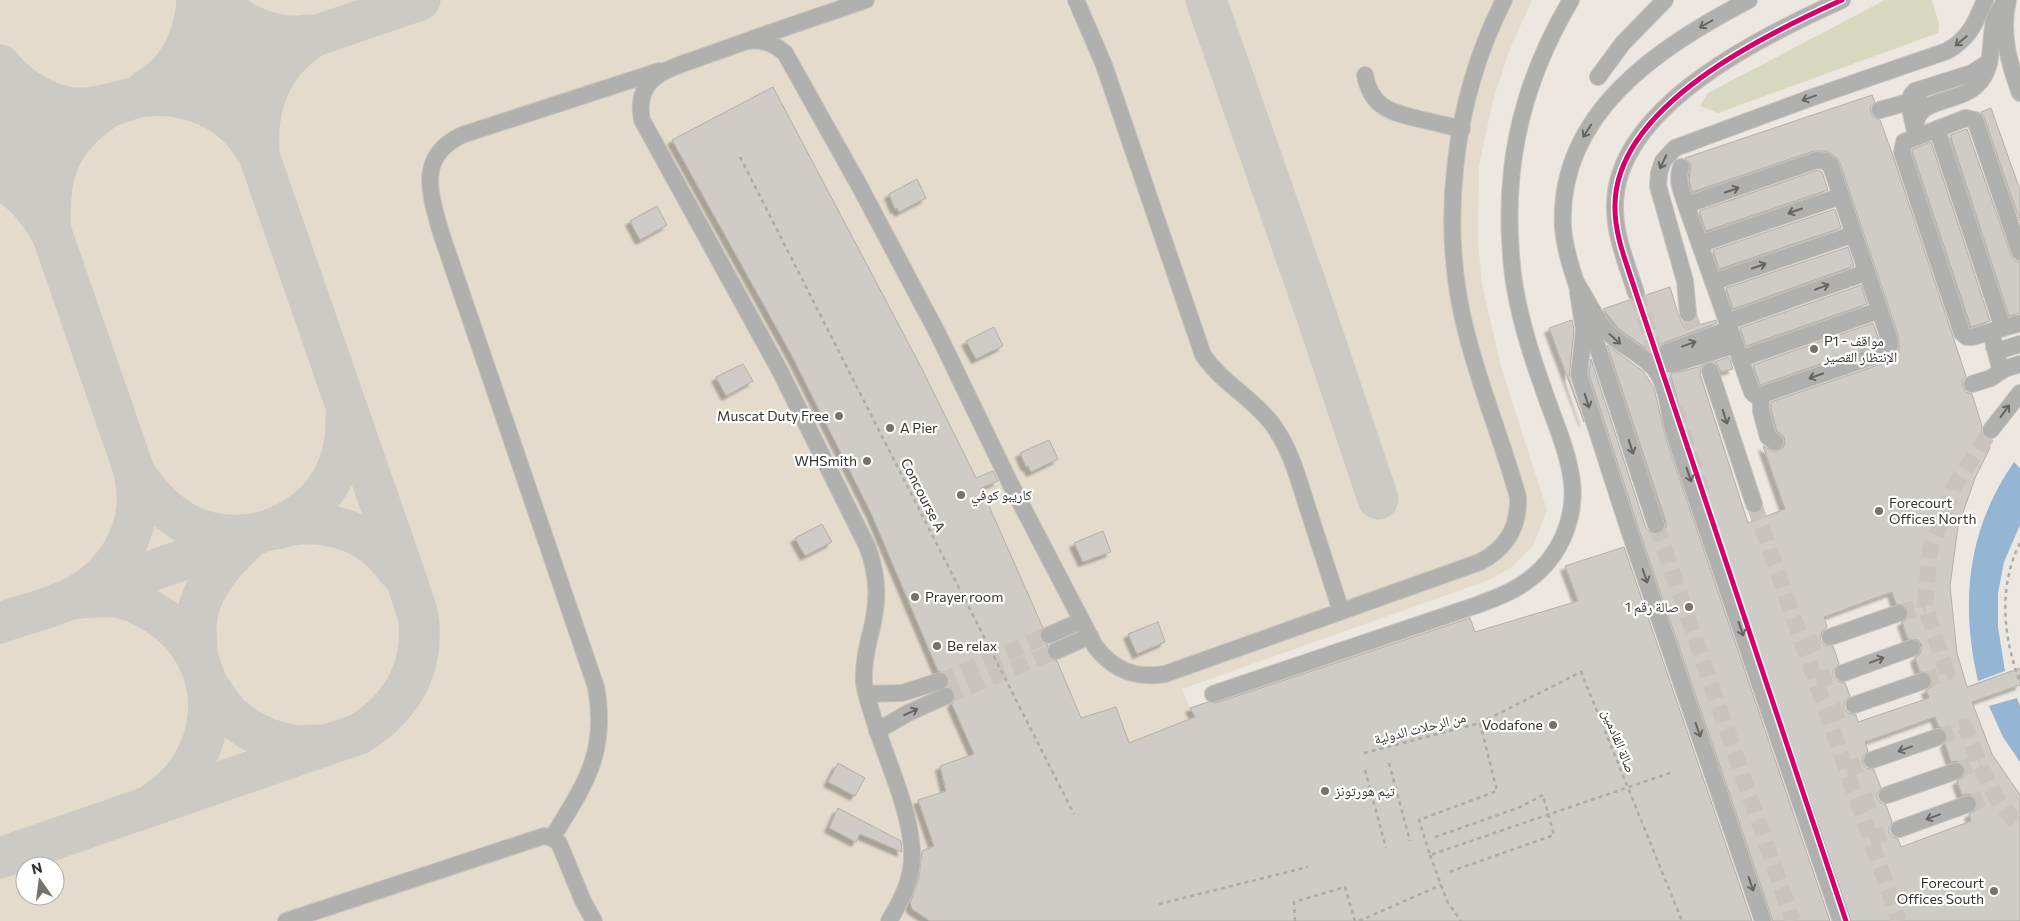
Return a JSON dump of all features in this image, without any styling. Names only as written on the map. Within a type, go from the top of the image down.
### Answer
[{"type":"street","points":[[552,838],[592,769],[599,738],[600,720],[597,693],[441,233],[429,190],[430,170],[439,152],[462,135],[668,69],[866,0]]},
{"type":"street","points":[[1076,0],[1104,66],[1203,355],[1220,376],[1249,398],[1262,411],[1289,451],[1341,611]]},
{"type":"street","points":[[747,41],[755,40],[771,44],[785,53],[860,187],[938,334],[1010,483],[1081,621],[1103,657],[1113,666],[1131,674],[1151,676],[1165,674],[1480,562],[1492,556],[1510,536],[1516,524],[1518,497],[1472,357],[1457,285],[1453,212],[1462,129],[1474,74],[1504,0]]},
{"type":"street","points":[[1214,694],[1468,609],[1500,596],[1532,578],[1556,552],[1570,518],[1572,482],[1569,465],[1534,363],[1521,315],[1513,275],[1509,215],[1516,138],[1525,100],[1538,63],[1554,28],[1570,0]]},
{"type":"street","points":[[1598,77],[1623,43],[1665,0]]},
{"type":"street","points":[[1656,525],[1567,253],[1563,230],[1566,182],[1572,160],[1582,138],[1613,96],[1652,59],[1673,43],[1748,0]]},
{"type":"street","points":[[1636,293],[1619,241],[1615,204],[1618,182],[1634,144],[1647,126],[1671,102],[1698,80],[1756,43],[1842,0]]},
{"type":"street","points":[[1688,313],[1685,281],[1658,186],[1660,166],[1666,156],[1675,148],[1816,96],[1947,51],[1957,46],[1967,37],[1975,26],[1985,0]]},
{"type":"street","points":[[1916,128],[1981,97],[1988,88],[1993,22],[1997,11],[2008,0]]},
{"type":"street","points":[[2008,0],[2005,27],[2006,43],[2009,60],[2020,93]]},
{"type":"street","points":[[1990,60],[1981,81],[1969,91],[1924,108],[1916,128],[1904,142],[1902,152],[1961,330],[1964,335],[1969,337],[2020,353]]},
{"type":"street","points":[[1916,128],[1910,102],[1910,98],[1915,91],[1972,74],[1990,60]]},
{"type":"street","points":[[668,69],[650,81],[644,90],[640,110],[642,120],[779,369],[873,561],[877,592],[876,608],[866,644],[864,664],[867,694],[906,817],[911,842],[912,866],[909,879],[900,903],[889,921]]},
{"type":"street","points":[[1365,76],[1371,94],[1377,102],[1388,110],[1462,129]]},
{"type":"street","points":[[1880,110],[1981,81]]},
{"type":"street","points":[[1916,128],[1937,129],[1969,118],[1976,122],[2020,252]]},
{"type":"street","points":[[1937,129],[1998,347],[1991,378],[1972,384]]},
{"type":"street","points":[[1681,167],[1679,181],[1686,205],[1752,392],[1755,395],[1761,395],[1886,351],[1890,341],[1831,166],[1826,161],[1822,160],[1686,205]]},
{"type":"street","points":[[1700,244],[1841,196]]},
{"type":"street","points":[[1713,282],[1854,234]]},
{"type":"street","points":[[1651,365],[1667,352],[1728,325],[1867,272]]},
{"type":"street","points":[[1577,284],[1608,332],[1651,365],[1663,384],[1675,436],[1840,921]]},
{"type":"street","points":[[1577,284],[1584,330],[1579,375],[1629,530],[1763,921]]},
{"type":"street","points":[[1651,365],[1673,364],[1738,352],[1880,310]]},
{"type":"street","points":[[1998,347],[2020,324]]},
{"type":"street","points":[[1998,347],[2001,350],[2020,344]]},
{"type":"street","points":[[1998,347],[2020,364]]},
{"type":"street","points":[[1710,371],[1754,504]]},
{"type":"street","points":[[1991,430],[2020,393]]},
{"type":"street","points":[[1761,395],[1761,411],[1768,437],[1775,442]]},
{"type":"street","points":[[1830,637],[1899,613]]},
{"type":"street","points":[[1049,635],[1081,621]]},
{"type":"street","points":[[1056,651],[1090,636]]},
{"type":"street","points":[[1843,673],[1912,648]]},
{"type":"street","points":[[1854,705],[1923,681]]},
{"type":"street","points":[[867,694],[943,689],[878,731]]},
{"type":"street","points":[[1872,760],[1938,737]]},
{"type":"street","points":[[1887,795],[1956,771]]},
{"type":"street","points":[[1899,829],[1968,804]]},
{"type":"street","points":[[286,921],[502,848],[544,836],[552,838],[559,843],[583,901],[594,921]]},
{"type":"path","points":[[2020,543],[2008,577],[2004,606],[2007,634],[2020,682]]},
{"type":"path","points":[[1461,921],[1447,900],[1419,820],[1496,791],[1480,723]]},
{"type":"path","points":[[1389,763],[1410,841]]},
{"type":"path","points":[[1365,770],[1386,848]]},
{"type":"path","points":[[1430,855],[1670,773]]},
{"type":"path","points":[[1548,814],[1628,788]]},
{"type":"path","points":[[1435,837],[1518,808],[1543,795],[1554,834],[1449,872]]},
{"type":"path","points":[[1159,904],[1308,867]]},
{"type":"path","points":[[1359,921],[1441,885]]},
{"type":"path","points":[[1295,921],[1294,902],[1345,887],[1355,921]]},
{"type":"shaded area","points":[[0,0],[1532,0],[1509,51],[1493,100],[1479,166],[1478,244],[1482,284],[1501,367],[1547,510],[1533,546],[1512,567],[1489,580],[1182,689],[1190,708],[1469,612],[1475,632],[1578,601],[1685,921],[0,921]]},
{"type":"green space","points":[[1885,0],[1932,0],[1939,24],[1938,33],[1718,113],[1700,106],[1708,93]]},
{"type":"water","points":[[2014,462],[2020,468],[2020,525],[2004,562],[1998,593],[1998,627],[2005,671],[1978,681],[1969,623],[1972,567],[1977,540],[1986,514],[1998,488]]},
{"type":"water","points":[[2017,698],[2020,706],[2020,762],[2003,737],[1989,706]]},
{"type":"building","name":"صالة رقم 1","points":[[773,87],[922,369],[976,478],[993,471],[998,481],[981,488],[1043,628],[1039,633],[1040,639],[1048,645],[1047,655],[1057,661],[1081,718],[1116,707],[1129,743],[1195,717],[1190,708],[1208,702],[1216,703],[1470,618],[1475,632],[1578,601],[1565,566],[1624,547],[1752,921],[930,921],[912,909],[910,903],[919,878],[922,851],[934,846],[918,800],[946,791],[940,766],[974,754],[952,704],[956,698],[955,692],[948,686],[950,678],[947,674],[938,671],[871,513],[792,356],[672,140]]},
{"type":"building","points":[[1872,95],[1875,102],[1870,107],[1871,113],[1873,117],[1880,120],[1892,153],[1966,376],[1962,381],[1963,387],[1966,392],[1972,394],[1982,426],[1982,433],[1987,439],[1990,448],[1975,478],[1958,527],[1950,586],[1957,653],[1967,687],[2020,668],[2020,685],[1972,702],[1992,754],[2020,795],[2020,921],[1851,921],[1685,433],[1670,374],[1702,366],[1700,374],[1748,523],[1785,509],[1763,446],[1775,452],[1783,448],[1785,443],[1784,437],[1777,431],[1771,410],[1771,402],[1887,362],[1899,350],[1899,338],[1837,158],[1827,151],[1814,151],[1692,192],[1689,180],[1691,165],[1685,158]],"holes":[[[1892,592],[1896,604],[1905,605],[1909,610],[1907,619],[1902,622],[1908,639],[1918,640],[1922,645],[1920,654],[1915,658],[1920,672],[1929,673],[1933,678],[1931,687],[1926,690],[1929,698],[1858,722],[1856,715],[1848,713],[1844,708],[1844,703],[1850,696],[1845,683],[1837,681],[1833,676],[1833,671],[1839,664],[1833,646],[1824,645],[1820,640],[1822,631],[1827,627],[1824,617]],[[1935,717],[1939,727],[1947,733],[1948,739],[1945,744],[1951,762],[1958,761],[1966,768],[1964,777],[1957,781],[1962,795],[1969,794],[1974,796],[1978,801],[1978,806],[1975,811],[1969,814],[1971,821],[1901,847],[1898,839],[1889,832],[1892,822],[1886,805],[1877,798],[1877,793],[1881,788],[1874,770],[1866,768],[1863,764],[1862,758],[1868,751],[1865,742]]]},
{"type":"building","points":[[1991,108],[2020,190],[2020,221],[1981,112]]},
{"type":"building","points":[[1967,129],[2011,255],[2014,260],[2020,262],[2020,313],[2009,316],[1950,135]]},
{"type":"building","points":[[1931,142],[1990,321],[1971,327],[1912,151]]},
{"type":"building","points":[[1818,170],[1822,172],[1828,190],[1706,231],[1699,211]]},
{"type":"building","points":[[917,179],[926,198],[899,212],[897,208],[895,209],[889,194]]},
{"type":"building","points":[[657,206],[667,225],[640,240],[630,221]]},
{"type":"building","points":[[1835,209],[1841,228],[1719,269],[1713,250]]},
{"type":"building","points":[[1848,247],[1854,266],[1733,309],[1726,288]]},
{"type":"building","points":[[1861,285],[1867,304],[1746,346],[1740,328]]},
{"type":"building","points":[[1670,287],[1678,314],[1685,329],[1716,320],[1717,323],[1663,343],[1651,352],[1619,329],[1603,309],[1629,300],[1634,303],[1640,302],[1646,295]]},
{"type":"building","points":[[1572,320],[1574,330],[1569,378],[1584,422],[1549,328]]},
{"type":"building","points":[[1873,323],[1880,342],[1878,344],[1760,385],[1753,365]]},
{"type":"building","points":[[994,327],[1003,346],[976,359],[966,341]]},
{"type":"building","points":[[1607,345],[1643,371],[1654,388],[1666,439],[1830,921],[1773,921],[1638,527],[1589,374],[1591,359],[1646,528],[1653,535],[1660,534],[1666,528],[1666,522]]},
{"type":"building","points":[[1729,357],[1733,369],[1721,372],[1714,362]]},
{"type":"building","points":[[743,364],[753,381],[726,396],[716,377]]},
{"type":"building","points":[[1049,440],[1058,459],[1031,472],[1028,466],[1026,467],[1020,453]]},
{"type":"building","points":[[822,524],[832,542],[805,556],[795,538]]},
{"type":"building","points":[[1103,531],[1111,552],[1083,562],[1074,543]]},
{"type":"building","points":[[1158,622],[1165,642],[1137,654],[1128,634]]},
{"type":"building","points":[[838,763],[865,778],[855,796],[828,782]]},
{"type":"building","points":[[838,808],[901,841],[902,852],[860,834],[856,842],[829,828]]},
{"type":"taxiway","points":[[146,90],[168,73],[183,52],[193,27],[197,0]]},
{"type":"taxiway","points":[[0,858],[359,734],[392,707],[407,684],[417,658],[419,627],[415,605],[205,0]]},
{"type":"taxiway","points":[[216,0],[235,16],[258,29],[283,35],[308,35]]},
{"type":"taxiway","points":[[0,144],[420,0]]},
{"type":"taxiway","points":[[1206,0],[1313,305],[1378,499]]},
{"type":"taxiway","points":[[259,146],[261,115],[264,100],[270,86],[286,60],[309,40]]},
{"type":"taxiway","points":[[0,65],[20,85],[44,100],[70,108],[96,107],[146,96],[182,98],[198,102],[229,119],[252,145]]},
{"type":"taxiway","points":[[0,84],[132,465],[137,505],[134,524],[127,542],[105,574],[90,587],[64,602],[0,623]]},
{"type":"taxiway","points":[[0,180],[23,195],[51,232],[51,196],[58,164],[64,150],[74,137],[101,112]]},
{"type":"taxiway","points":[[259,533],[279,526],[297,516],[313,504],[325,490],[335,474],[341,456],[345,436],[346,415]]},
{"type":"taxiway","points":[[136,475],[161,504],[188,525],[204,531],[221,534],[259,533],[72,599],[115,597],[147,608],[169,623],[188,643],[201,666],[207,690],[208,716],[203,740],[192,764],[176,785],[155,802]]},
{"type":"taxiway","points":[[277,529],[302,524],[341,528],[365,539],[379,549],[402,575]]},
{"type":"taxiway","points":[[197,652],[196,625],[198,612],[207,588],[230,557],[248,539]]},
{"type":"taxiway","points":[[207,684],[229,715],[250,730],[269,739],[295,746],[320,745]]},
{"type":"tunnel","points":[[1636,293],[1662,371]]},
{"type":"tunnel","points":[[1688,313],[1710,371]]},
{"type":"tunnel","points":[[1675,409],[1704,497]]},
{"type":"tunnel","points":[[1923,681],[1947,673],[1925,605],[1930,551],[1954,487],[1991,430]]},
{"type":"tunnel","points":[[1754,504],[1899,921]]},
{"type":"tunnel","points":[[1656,525],[1793,921]]},
{"type":"tunnel","points":[[1899,613],[1925,605]]},
{"type":"tunnel","points":[[940,681],[1049,635]]},
{"type":"tunnel","points":[[1804,647],[1830,637]]},
{"type":"tunnel","points":[[946,696],[1056,651]]},
{"type":"tunnel","points":[[1816,681],[1843,673]]},
{"type":"tunnel","points":[[1828,716],[1854,705]]},
{"type":"tunnel","points":[[1938,737],[1965,727],[1994,793],[2010,816],[2020,824]]},
{"type":"tunnel","points":[[1846,770],[1872,760]]},
{"type":"tunnel","points":[[1956,771],[1980,762]]},
{"type":"tunnel","points":[[1968,804],[1995,794]]},
{"type":"tunnel","points":[[1859,805],[1887,795]]},
{"type":"tunnel","points":[[1870,839],[1899,829]]},
{"type":"cycle path","points":[[1842,0],[1736,54],[1700,78],[1667,106],[1640,136],[1622,169],[1615,204],[1615,216],[1625,260],[1846,921]]},
{"type":"place","name":"P1 - مواقف الإنتظار القصير","points":[[1814,349]]},
{"type":"place","name":"Muscat Duty Free","points":[[839,416]]},
{"type":"place","name":"A Pier","points":[[890,428]]},
{"type":"place","name":"WHSmith","points":[[867,461]]},
{"type":"place","name":"كاريبو كوفي","points":[[961,495]]},
{"type":"place","name":"Forecourt Offices North","points":[[1879,511]]},
{"type":"place","name":"Prayer room","points":[[915,597]]},
{"type":"place","name":"صالة رقم 1","points":[[1689,607]]},
{"type":"place","name":"Be relax","points":[[937,646]]},
{"type":"place","name":"Vodafone","points":[[1553,725]]},
{"type":"place","name":"تيم هورتونز","points":[[1325,791]]},
{"type":"place","name":"Forecourt Offices South","points":[[1994,891]]}]
